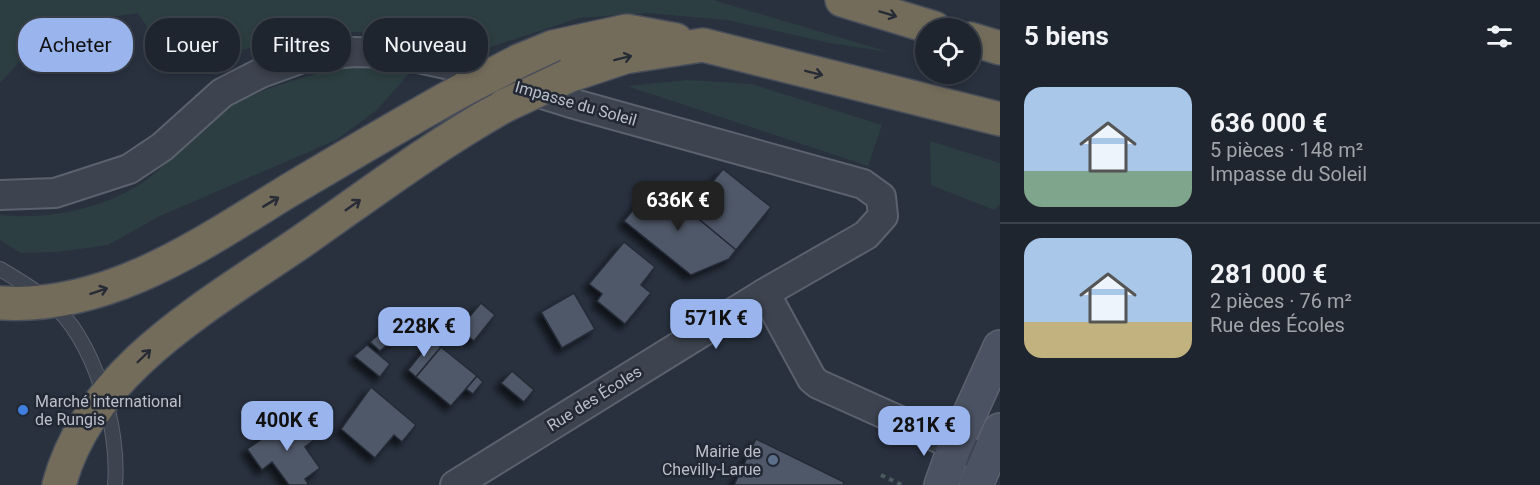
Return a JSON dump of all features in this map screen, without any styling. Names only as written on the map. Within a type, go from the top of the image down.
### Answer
[{"type":"highway","points":[[842,0],[915,22]]},
{"type":"highway","points":[[0,303],[51,303],[99,292],[193,249],[466,88],[519,61],[553,46],[627,31],[703,45],[1000,119]]},
{"type":"highway","points":[[981,42],[1000,48]]},
{"type":"highway","points":[[59,485],[70,454],[104,398],[158,343],[411,164],[504,106],[568,76],[625,57],[703,45]]},
{"type":"main road","points":[[941,485],[955,446],[1000,347]]},
{"type":"main road","points":[[981,473],[1000,429]]},
{"type":"street","name":"Impasse du Soleil","points":[[0,195],[55,193],[129,169],[162,147],[222,93],[231,88],[261,73],[305,57],[353,52],[395,53],[446,64],[571,103],[863,184]]},
{"type":"street","name":"Rue des Écoles","points":[[455,485],[765,293],[866,235],[883,216],[881,197],[863,184]]},
{"type":"street","points":[[765,293],[812,379],[818,384],[955,446],[981,473]]},
{"type":"lane","points":[[0,269],[51,303],[82,344],[104,398],[115,443],[115,485]]},
{"type":"path","points":[[881,475],[902,485]]},
{"type":"shaded area","points":[[0,0],[713,0],[889,52],[830,43],[727,20],[647,13],[579,18],[488,48],[488,18],[363,18],[363,32],[351,32],[351,18],[252,18],[252,47],[240,51],[240,18],[145,18],[145,24],[138,13],[104,18],[18,18],[18,63],[0,83]]},
{"type":"shaded area","points":[[351,66],[363,67],[363,72],[410,72],[377,110],[336,140],[158,217],[108,245],[57,252],[21,253],[0,240],[0,215],[56,214],[112,199],[129,191],[155,173],[199,127],[219,112],[250,96],[325,72],[351,72]]},
{"type":"shaded area","points":[[687,80],[752,84],[882,125],[868,166],[627,86]]},
{"type":"shaded area","points":[[930,141],[1000,163],[1000,204],[994,210],[931,185]]},
{"type":"building","points":[[723,169],[771,207],[736,250],[689,211]]},
{"type":"building","points":[[655,183],[736,250],[729,259],[691,275],[624,221]]},
{"type":"building","points":[[624,242],[655,267],[641,285],[651,293],[625,324],[597,301],[602,294],[589,284]]},
{"type":"building","points":[[574,293],[595,329],[562,348],[541,312]]},
{"type":"building","points":[[481,303],[495,315],[474,341],[459,329]]},
{"type":"building","points":[[404,312],[415,322],[380,351],[370,342]]},
{"type":"building","points":[[432,340],[441,347],[416,377],[408,370]]},
{"type":"building","points":[[367,345],[390,364],[380,377],[354,356]]},
{"type":"building","points":[[441,347],[477,376],[451,406],[416,377]]},
{"type":"building","points":[[512,371],[534,390],[524,402],[501,383]]},
{"type":"building","points":[[477,376],[483,382],[473,394],[466,389]]},
{"type":"building","points":[[371,387],[416,425],[402,442],[394,435],[375,458],[341,429]]},
{"type":"building","points":[[296,416],[314,440],[305,447],[320,468],[305,479],[309,485],[289,485],[272,462],[262,470],[247,449]]},
{"type":"building","name":"Mairie de Chevilly-Larue","points":[[756,439],[844,482],[843,485],[734,485]]},
{"type":"place","name":"Marché international de Rungis","points":[[23,410]]},
{"type":"place","name":"Mairie de Chevilly-Larue","points":[[773,460]]}]
